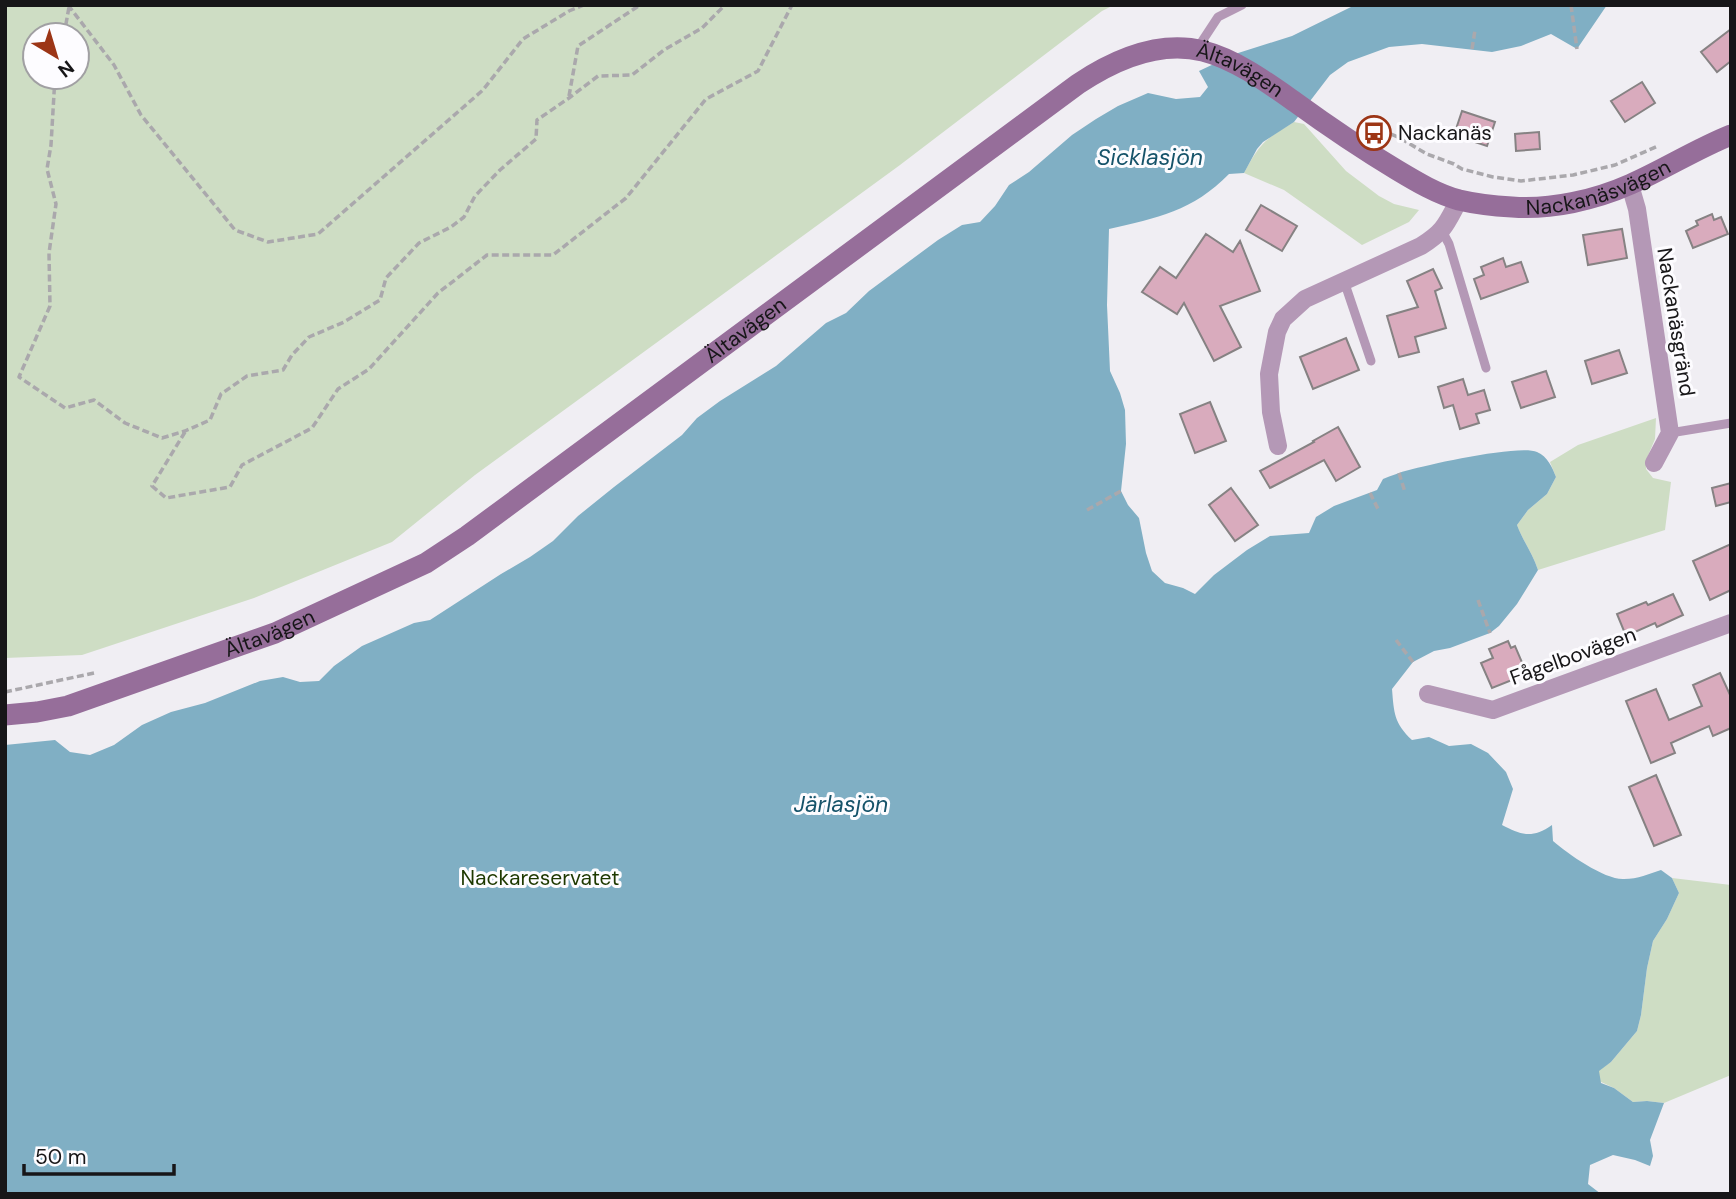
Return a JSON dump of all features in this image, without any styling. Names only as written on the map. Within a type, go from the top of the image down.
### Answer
[{"type":"main road","name":"Ältavägen","points":[[5,715],[68,706],[275,634],[426,563],[467,537],[1078,84],[1101,68],[1138,54],[1167,48],[1199,51],[1239,65],[1327,125],[1426,187],[1459,200]]},
{"type":"main road","name":"Nackanäsvägen","points":[[1459,200],[1514,208],[1566,204],[1630,185],[1731,135]]},
{"type":"street","name":"Nackanäsgränd","points":[[1630,185],[1637,209],[1670,433]]},
{"type":"street","points":[[1278,446],[1269,373],[1277,332],[1283,319],[1305,299],[1421,246],[1442,231],[1459,200]]},
{"type":"street","points":[[1654,463],[1670,433]]},
{"type":"street","name":"Fågelbovägen","points":[[1429,694],[1493,710],[1731,623]]},
{"type":"lane","points":[[1199,51],[1218,17],[1242,5]]},
{"type":"lane","points":[[1442,231],[1449,244],[1486,369]]},
{"type":"lane","points":[[1344,281],[1371,361]]},
{"type":"lane","points":[[1670,433],[1731,423]]},
{"type":"path","points":[[68,6],[114,65],[141,115],[235,230],[268,242],[318,234],[483,90],[523,39],[584,5]]},
{"type":"path","points":[[569,98],[578,46],[640,5]]},
{"type":"path","points":[[54,91],[47,169],[56,204],[49,253],[50,306],[19,377],[65,408],[94,400],[125,423],[163,438],[210,420],[221,394],[247,376],[283,370],[292,355],[309,337],[344,322],[380,300],[386,278],[419,243],[451,227],[464,217],[475,196],[536,139],[537,120],[598,76],[632,75],[664,50],[702,27],[725,5]]},
{"type":"path","points":[[185,431],[152,486],[166,498],[230,487],[242,465],[312,428],[338,389],[369,369],[438,293],[487,255],[553,255],[626,198],[706,99],[758,71],[792,5]]},
{"type":"path","points":[[1571,5],[1577,49]]},
{"type":"path","points":[[1472,49],[1475,30]]},
{"type":"path","points":[[1353,117],[1462,169],[1521,181],[1573,176],[1615,165],[1658,146]]},
{"type":"path","points":[[1399,473],[1405,492]]},
{"type":"path","points":[[1087,510],[1121,491]]},
{"type":"path","points":[[1370,493],[1379,511]]},
{"type":"path","points":[[1478,600],[1490,633]]},
{"type":"path","points":[[1396,640],[1413,662]]},
{"type":"path","points":[[5,692],[95,673]]},
{"type":"green space","points":[[5,5],[1114,5],[1102,11],[900,165],[475,475],[392,542],[254,598],[82,655],[5,658]]},
{"type":"green space","points":[[1294,122],[1304,124],[1346,171],[1379,196],[1394,204],[1419,210],[1409,222],[1362,245],[1284,190],[1244,173],[1264,143]]},
{"type":"green space","points":[[1656,418],[1655,439],[1647,458],[1646,469],[1653,478],[1671,482],[1665,530],[1538,570],[1517,525],[1528,510],[1547,494],[1556,477],[1550,462],[1578,445]]},
{"type":"green space","points":[[1672,878],[1731,885],[1731,1075],[1664,1103],[1633,1102],[1599,1081],[1599,1070],[1611,1062],[1637,1031],[1653,941],[1679,893]]},
{"type":"water","name":"Järlasjön","points":[[1607,5],[1577,49],[1551,34],[1521,46],[1492,52],[1422,44],[1389,47],[1348,62],[1330,75],[1294,122],[1263,142],[1244,173],[1229,174],[1188,205],[1143,221],[1109,229],[1107,305],[1110,371],[1125,410],[1126,444],[1121,491],[1139,518],[1152,571],[1165,583],[1195,594],[1214,575],[1270,536],[1309,533],[1316,517],[1334,506],[1377,490],[1383,479],[1392,475],[1455,460],[1513,451],[1537,452],[1547,459],[1556,477],[1547,494],[1528,510],[1517,525],[1538,570],[1517,604],[1490,633],[1434,651],[1413,662],[1392,689],[1393,705],[1398,723],[1412,740],[1429,737],[1449,746],[1471,744],[1488,753],[1506,772],[1513,789],[1502,825],[1532,834],[1552,825],[1553,841],[1587,865],[1616,878],[1634,878],[1661,870],[1672,878],[1679,893],[1653,941],[1637,1031],[1611,1062],[1599,1071],[1601,1083],[1614,1088],[1633,1102],[1664,1103],[1650,1140],[1653,1156],[1650,1166],[1613,1155],[1590,1165],[1588,1184],[1601,1194],[5,1194],[5,745],[55,740],[70,752],[90,755],[114,745],[142,725],[171,712],[205,703],[260,681],[283,677],[300,682],[319,681],[334,666],[362,646],[414,623],[430,620],[553,541],[578,516],[682,435],[697,418],[776,366],[826,323],[846,313],[869,291],[938,240],[962,225],[980,222],[1009,185],[1096,119],[1148,93],[1176,99],[1200,97],[1208,87],[1199,71],[1235,54],[1292,36],[1353,6]]},
{"type":"building","points":[[1731,29],[1731,61],[1717,72],[1701,52]]},
{"type":"building","points":[[1642,82],[1655,103],[1625,122],[1611,101]]},
{"type":"building","points":[[1462,111],[1495,122],[1487,146],[1454,135]]},
{"type":"building","points":[[1539,132],[1540,149],[1516,151],[1515,134]]},
{"type":"building","points":[[1261,205],[1297,226],[1282,251],[1246,230]]},
{"type":"building","points":[[1712,214],[1714,220],[1721,217],[1728,234],[1693,248],[1686,231],[1698,225],[1696,221]]},
{"type":"building","points":[[1622,229],[1627,258],[1588,265],[1583,235]]},
{"type":"building","points":[[1206,234],[1233,252],[1240,241],[1260,291],[1220,306],[1241,347],[1214,361],[1184,303],[1177,314],[1142,292],[1160,267],[1176,278]]},
{"type":"building","points":[[1503,258],[1506,267],[1521,262],[1528,282],[1481,299],[1474,279],[1484,275],[1481,267]]},
{"type":"building","points":[[1433,269],[1442,288],[1435,291],[1446,328],[1415,337],[1419,352],[1399,357],[1387,316],[1418,307],[1407,281]]},
{"type":"building","points":[[1346,338],[1359,370],[1313,389],[1300,357]]},
{"type":"building","points":[[1619,350],[1627,373],[1592,384],[1585,361]]},
{"type":"building","points":[[1546,371],[1555,397],[1521,408],[1512,382]]},
{"type":"building","points":[[1463,379],[1468,395],[1484,390],[1490,410],[1476,414],[1479,423],[1460,429],[1453,405],[1444,408],[1438,387]]},
{"type":"building","points":[[1210,402],[1226,441],[1195,453],[1180,414]]},
{"type":"building","points":[[1338,427],[1360,467],[1336,481],[1324,460],[1270,488],[1260,471]]},
{"type":"building","points":[[1731,483],[1731,502],[1716,506],[1712,488]]},
{"type":"building","points":[[1231,488],[1258,525],[1235,541],[1209,505]]},
{"type":"building","points":[[1731,544],[1731,590],[1710,600],[1693,561]]},
{"type":"building","points":[[1673,594],[1683,615],[1657,627],[1655,623],[1626,636],[1617,614]]},
{"type":"building","points":[[1508,641],[1511,648],[1515,646],[1527,674],[1492,688],[1481,663],[1493,658],[1489,649]]},
{"type":"building","points":[[1720,673],[1731,697],[1731,728],[1713,736],[1709,726],[1671,743],[1675,753],[1651,763],[1626,701],[1656,689],[1669,720],[1702,706],[1693,685]]},
{"type":"building","points":[[1656,775],[1681,835],[1654,846],[1629,787]]},
{"type":"place","name":"Nackanäs","points":[[1374,133]]},
{"type":"water label","name":"Sicklasjön","points":[[1150,157]]},
{"type":"park label","name":"Nackareservatet","points":[[540,878]]}]
